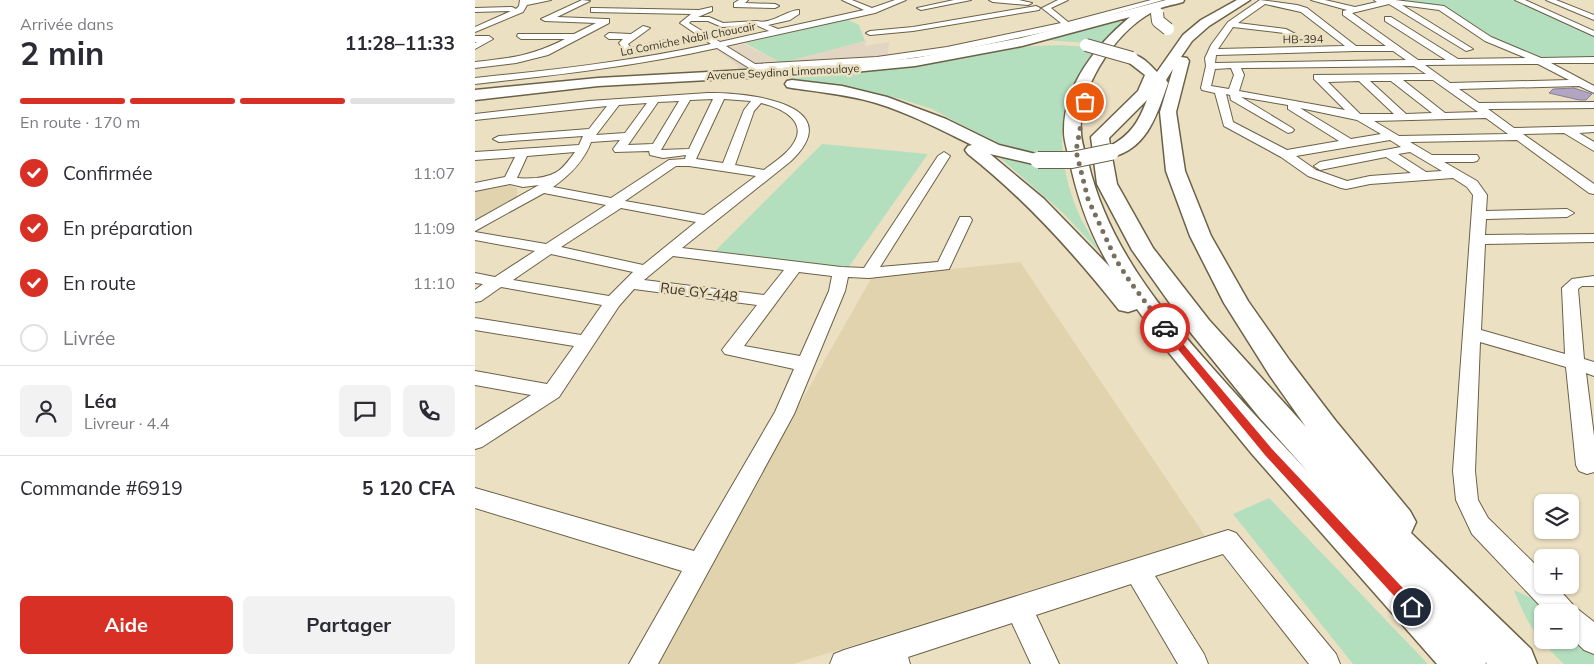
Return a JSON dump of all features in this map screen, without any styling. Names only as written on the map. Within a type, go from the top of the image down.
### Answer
[{"type":"highway","points":[[1179,0],[1156,7],[1133,19],[1100,56],[1084,80],[1079,92],[1071,131],[1079,168],[1092,211],[1116,260],[1136,291],[1192,362],[1269,452],[1465,664]]},
{"type":"highway","points":[[1156,7],[1164,8],[1190,4]]},
{"type":"highway","points":[[1150,27],[1190,4]]},
{"type":"highway","points":[[924,116],[993,149],[1038,160],[1072,160],[1111,152],[1140,134],[1155,82],[1175,41],[1173,33],[1158,21],[1156,7]]},
{"type":"highway","name":"Avenue Seydina Limamoulaye","points":[[475,95],[592,82],[757,70],[883,66],[957,52],[976,36],[1088,25],[1156,7]]},
{"type":"highway","points":[[1237,10],[1193,32],[1155,82],[1100,137],[1099,150],[1103,172],[1111,193],[1141,248],[1157,272],[1237,373],[1369,514],[1515,663]]},
{"type":"highway","points":[[1237,10],[1203,32],[1191,47],[1175,76],[1170,93],[1171,150],[1179,179],[1197,228],[1225,284],[1291,385],[1426,558],[1515,663]]},
{"type":"highway","points":[[976,36],[1086,45],[1118,53],[1132,58],[1145,67],[1155,82]]},
{"type":"highway","points":[[1076,151],[1085,102],[1090,88],[1105,64],[1131,40]]},
{"type":"highway","name":"Avenue Seydina Limamoulaye","points":[[475,100],[553,91],[695,82],[777,82],[824,87],[862,94],[924,116]]},
{"type":"highway","points":[[924,116],[991,163],[1038,204],[1106,277],[1165,350],[1216,404],[1269,452]]},
{"type":"street","points":[[475,10],[547,0]]},
{"type":"street","points":[[475,65],[531,58],[611,21],[545,20],[586,0],[596,4],[683,4],[697,9]]},
{"type":"street","points":[[846,0],[872,10]]},
{"type":"street","name":"La Corniche Nabil Choucair","points":[[475,81],[624,64],[718,46],[778,32],[857,19],[872,10],[900,4],[945,4],[967,0]]},
{"type":"street","points":[[993,0],[1026,2],[1046,8],[1068,25]]},
{"type":"street","points":[[1046,8],[1063,0]]},
{"type":"street","points":[[1068,0],[1073,0]]},
{"type":"street","points":[[1265,50],[1273,29],[1306,0]]},
{"type":"street","points":[[1315,0],[1349,14],[1368,30],[1594,190]]},
{"type":"street","points":[[1519,0],[1594,34]]},
{"type":"street","points":[[1550,0],[1591,16]]},
{"type":"street","points":[[475,10],[492,3],[489,1]]},
{"type":"street","points":[[1354,49],[1339,38],[1320,18],[1297,7],[1264,1],[1237,10],[1212,52],[1211,66],[1205,86],[1210,90],[1234,95],[1358,116],[1489,115]]},
{"type":"street","points":[[1349,14],[1386,1],[1437,7],[1483,36],[1540,61],[1594,90]]},
{"type":"street","points":[[1386,1],[1476,49]]},
{"type":"street","points":[[729,9],[740,2],[757,6],[775,6]]},
{"type":"street","points":[[575,20],[610,3]]},
{"type":"street","points":[[985,6],[1003,3]]},
{"type":"street","points":[[477,28],[497,20],[524,4]]},
{"type":"street","points":[[670,12],[683,4]]},
{"type":"street","points":[[900,4],[932,15]]},
{"type":"street","points":[[945,4],[957,11]]},
{"type":"street","points":[[1561,4],[1586,4]]},
{"type":"street","points":[[733,24],[757,6]]},
{"type":"street","points":[[976,36],[1068,25],[1156,7]]},
{"type":"street","points":[[870,33],[913,29],[1036,8]]},
{"type":"street","points":[[697,9],[685,24],[757,70]]},
{"type":"street","points":[[594,10],[670,12],[709,9]]},
{"type":"street","points":[[1237,10],[1273,29],[1289,32],[1300,38],[1275,39]]},
{"type":"street","points":[[630,19],[646,11]]},
{"type":"street","points":[[689,19],[717,19],[719,24],[762,24],[787,18],[796,12]]},
{"type":"street","points":[[946,13],[959,21]]},
{"type":"street","points":[[1409,13],[1388,18],[1436,50],[1497,85]]},
{"type":"street","points":[[1552,15],[1591,16]]},
{"type":"street","points":[[475,18],[512,22]]},
{"type":"street","points":[[1396,24],[1463,23]]},
{"type":"street","points":[[762,24],[778,32]]},
{"type":"street","points":[[629,51],[623,44],[646,28]]},
{"type":"street","points":[[1368,30],[1406,30]]},
{"type":"street","points":[[521,36],[590,39]]},
{"type":"street","points":[[609,36],[633,37]]},
{"type":"street","points":[[1322,38],[1339,38]]},
{"type":"street","points":[[475,39],[489,39],[475,46]]},
{"type":"street","points":[[629,51],[666,43]]},
{"type":"street","name":"HB-394","points":[[1212,52],[1394,48]]},
{"type":"street","points":[[1436,50],[1509,48]]},
{"type":"street","points":[[1304,50],[1321,65]]},
{"type":"street","points":[[624,64],[629,51]]},
{"type":"street","points":[[1211,66],[1591,61]]},
{"type":"street","points":[[1495,62],[1533,84]]},
{"type":"street","points":[[1235,66],[1239,75],[1234,87],[1235,98],[1296,128]]},
{"type":"street","points":[[1304,66],[1358,116],[1397,144],[1430,159],[1478,190],[1480,195],[1464,471],[1465,499],[1470,512],[1480,526],[1556,604]]},
{"type":"street","points":[[1320,79],[1435,77]]},
{"type":"street","points":[[1362,79],[1403,116]]},
{"type":"street","points":[[1395,79],[1442,116]]},
{"type":"street","points":[[1448,86],[1583,83]]},
{"type":"street","points":[[1508,85],[1542,106]]},
{"type":"street","points":[[478,155],[513,124],[535,110],[553,91]]},
{"type":"street","points":[[1220,92],[1228,124],[1285,154],[1311,173],[1346,186],[1370,180],[1455,174]]},
{"type":"street","points":[[475,441],[552,392],[613,302],[631,283],[707,220],[787,158],[798,146],[803,134],[803,128],[798,117],[793,112],[776,104],[759,99],[720,96],[578,104],[479,119]]},
{"type":"street","points":[[475,297],[549,249],[668,165],[691,157],[720,96]]},
{"type":"street","points":[[686,98],[655,152],[691,157],[727,169],[767,174]]},
{"type":"street","points":[[727,169],[749,110],[759,99]]},
{"type":"street","points":[[654,100],[619,149],[658,147]]},
{"type":"street","points":[[475,227],[542,189],[572,166],[588,140],[616,102]]},
{"type":"street","points":[[1285,103],[1349,143]]},
{"type":"street","points":[[552,135],[578,104]]},
{"type":"street","points":[[1477,106],[1594,105]]},
{"type":"street","points":[[1252,137],[1320,124]]},
{"type":"street","points":[[1285,154],[1349,143],[1397,144],[1567,130],[1594,130]]},
{"type":"street","points":[[1567,130],[1594,147]]},
{"type":"street","points":[[499,138],[552,135],[588,140]]},
{"type":"street","points":[[478,155],[523,152],[588,140],[628,136]]},
{"type":"street","points":[[1320,166],[1397,144]]},
{"type":"street","points":[[1397,144],[1423,176]]},
{"type":"street","points":[[510,180],[523,152]]},
{"type":"street","points":[[869,273],[944,156]]},
{"type":"street","points":[[1430,159],[1473,158]]},
{"type":"street","points":[[1572,174],[1594,174]]},
{"type":"street","points":[[475,188],[510,180],[523,183],[558,178]]},
{"type":"street","points":[[542,189],[707,220]]},
{"type":"street","points":[[1479,215],[1567,213]]},
{"type":"street","points":[[669,251],[841,272],[869,273],[944,266],[965,220]]},
{"type":"street","points":[[475,236],[549,249],[645,270]]},
{"type":"street","points":[[1478,240],[1594,238]]},
{"type":"street","points":[[795,266],[731,350],[805,364]]},
{"type":"street","points":[[643,664],[784,414],[837,291],[841,272]]},
{"type":"street","points":[[475,278],[613,302]]},
{"type":"street","points":[[1587,465],[1575,363],[1570,288],[1573,284],[1580,281],[1594,281]]},
{"type":"street","name":"Rue GY-448","points":[[631,283],[768,301]]},
{"type":"street","points":[[475,324],[585,342]]},
{"type":"street","points":[[1472,333],[1594,369]]},
{"type":"street","points":[[475,378],[552,392]]},
{"type":"street","points":[[475,498],[699,564]]},
{"type":"street","points":[[845,664],[894,657],[1019,608],[1228,541],[1325,664]]},
{"type":"street","points":[[1137,570],[1194,664]]},
{"type":"street","points":[[1019,608],[1045,664]]},
{"type":"street","points":[[1579,626],[1594,640]]},
{"type":"shaded area","points":[[866,41],[865,46],[889,42],[887,62],[737,70],[738,66],[717,50],[744,44],[781,63]]},
{"type":"shaded area","points":[[506,185],[517,188],[517,198],[475,222],[475,191]]},
{"type":"shaded area","points":[[1020,262],[1205,536],[793,664],[652,664],[872,277]]},
{"type":"green space","points":[[1382,0],[1518,0],[1594,35],[1594,57],[1541,57],[1518,51],[1494,41],[1448,11]]},
{"type":"green space","points":[[846,19],[859,25],[865,41],[781,63],[745,43]]},
{"type":"green space","points":[[1113,20],[1124,22],[1103,41],[1086,62],[1074,85],[1066,108],[1062,133],[1063,158],[1068,185],[1080,217],[1100,252],[1062,212],[999,157],[1034,163],[932,109],[901,99],[843,86],[791,79],[795,74],[881,68],[1008,49],[1046,45],[1084,47],[1088,43],[1042,40]]},
{"type":"green space","points":[[822,144],[928,154],[848,268],[714,252]]},
{"type":"green space","points":[[1269,498],[1428,664],[1353,664],[1233,514]]},
{"type":"green space","points":[[1514,590],[1540,604],[1534,604],[1534,630]]},
{"type":"green space","points":[[1579,640],[1594,652],[1594,664],[1564,664],[1549,649],[1579,649]]},
{"type":"building","points":[[1574,88],[1592,94],[1586,100],[1579,100],[1549,93],[1553,89]]},
{"type":"way so far","points":[[1085,102],[1076,151],[1092,211],[1116,260],[1153,314],[1165,328]]},
{"type":"route","points":[[1165,328],[1269,452],[1412,607]]}]
